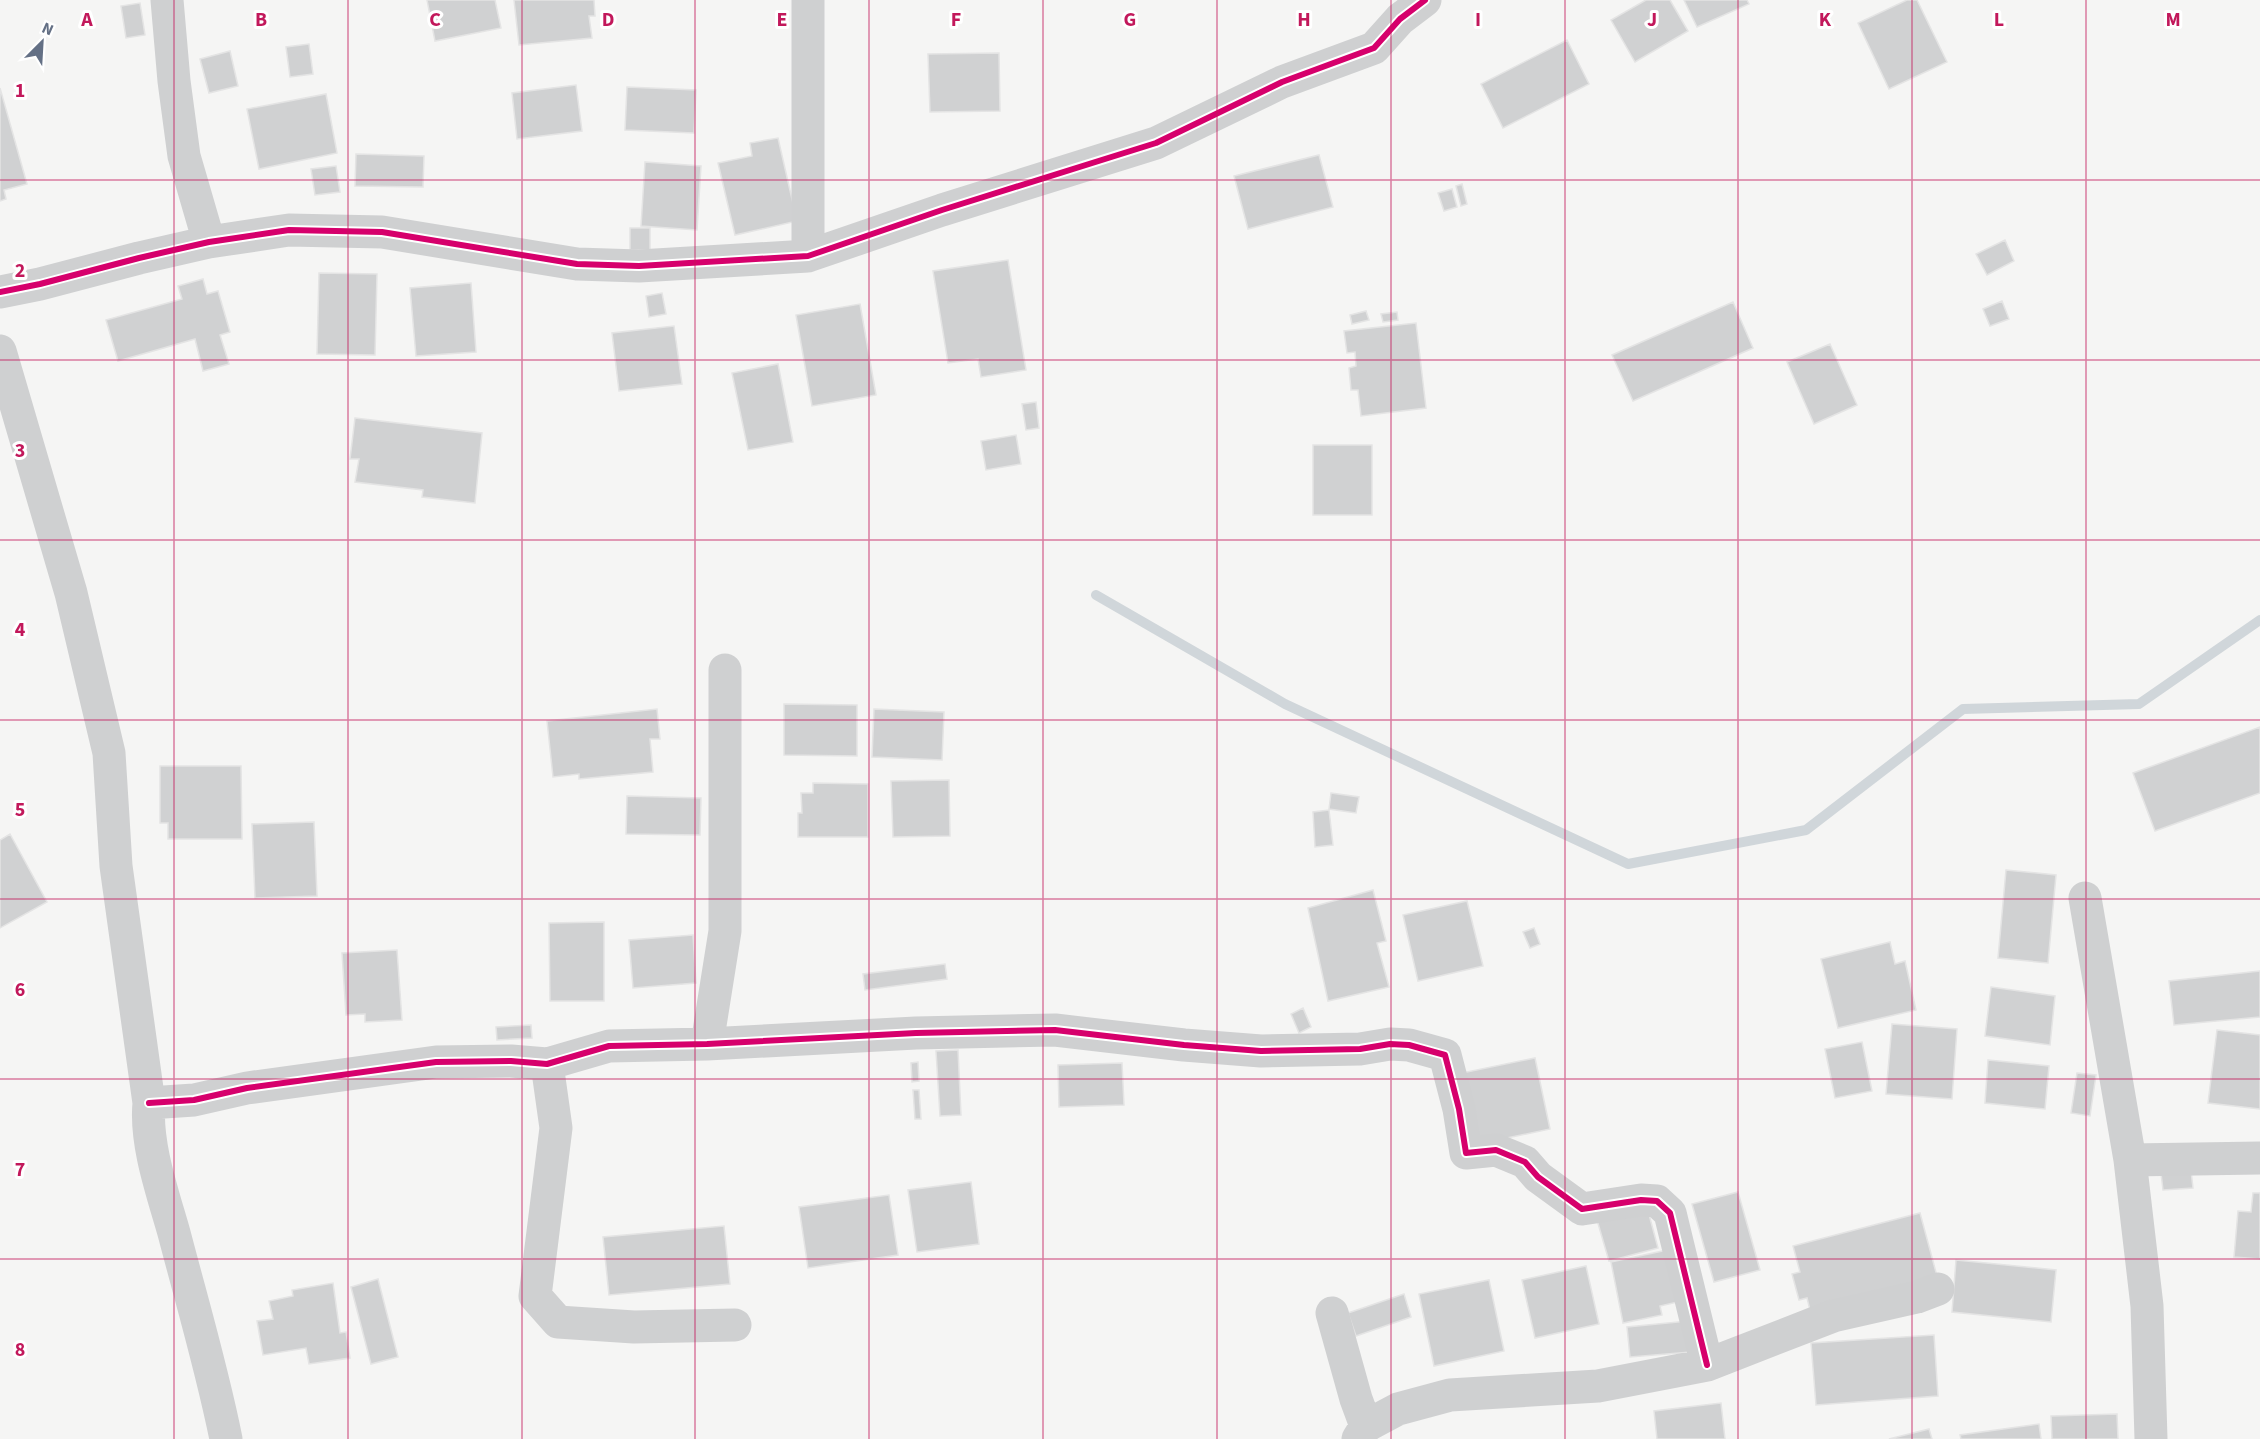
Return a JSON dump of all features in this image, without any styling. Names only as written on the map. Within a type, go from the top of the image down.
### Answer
[{"type":"street","points":[[167,0],[174,81],[184,156],[209,242]]},
{"type":"street","points":[[808,0],[808,256]]},
{"type":"street","points":[[0,292],[209,242],[290,230],[382,232],[577,264],[639,266],[808,256],[942,210],[1156,142],[1282,82],[1374,48],[1401,19],[1425,0]]},
{"type":"street","points":[[0,351],[71,593],[109,753],[116,866],[149,1103],[148,1119],[158,1174],[215,1386],[225,1439]]},
{"type":"street","points":[[707,1044],[725,931],[726,670]]},
{"type":"street","points":[[2085,898],[2130,1160],[2147,1306],[2151,1439]]},
{"type":"street","points":[[149,1103],[194,1100],[246,1088],[436,1062],[511,1061],[547,1064],[609,1046],[707,1044],[916,1033],[1055,1030],[1261,1052],[1360,1049],[1390,1044],[1409,1045],[1445,1055],[1459,1109],[1466,1153],[1496,1150],[1525,1162],[1538,1178],[1582,1209],[1641,1200],[1657,1201],[1670,1213],[1707,1365]]},
{"type":"street","points":[[547,1064],[556,1128],[535,1296],[558,1322],[634,1327],[735,1325]]},
{"type":"street","points":[[2130,1160],[2260,1158]]},
{"type":"street","points":[[1332,1313],[1356,1399],[1362,1432],[1398,1409],[1450,1395],[1598,1386],[1707,1365],[1833,1316],[1917,1297],[1938,1289]]},
{"type":"building","points":[[427,0],[495,0],[501,28],[435,41]]},
{"type":"building","points":[[514,0],[594,0],[595,16],[589,16],[592,38],[519,45]]},
{"type":"building","points":[[1646,0],[1670,0],[1688,31],[1635,62],[1611,20]]},
{"type":"building","points":[[1684,0],[1747,0],[1749,4],[1697,27]]},
{"type":"building","points":[[1907,0],[1917,0],[1947,62],[1889,89],[1858,23]]},
{"type":"building","points":[[140,3],[145,35],[126,38],[121,6]]},
{"type":"building","points":[[1567,40],[1589,84],[1503,128],[1481,84]]},
{"type":"building","points":[[309,44],[313,74],[290,77],[286,47]]},
{"type":"building","points":[[230,51],[238,86],[209,93],[200,59]]},
{"type":"building","points":[[999,53],[1000,111],[930,112],[928,54]]},
{"type":"building","points":[[576,85],[582,131],[517,139],[512,93]]},
{"type":"building","points":[[627,87],[696,90],[694,133],[625,130]]},
{"type":"building","points":[[0,88],[27,184],[4,190],[6,199],[0,201]]},
{"type":"building","points":[[326,94],[337,153],[259,169],[247,109]]},
{"type":"building","points":[[778,138],[797,221],[735,235],[718,163],[752,156],[750,143]]},
{"type":"building","points":[[356,154],[424,156],[423,187],[355,186]]},
{"type":"building","points":[[1319,155],[1333,207],[1248,229],[1234,176]]},
{"type":"building","points":[[645,162],[701,166],[697,230],[641,226]]},
{"type":"building","points":[[336,166],[340,192],[315,195],[311,169]]},
{"type":"building","points":[[1462,184],[1467,204],[1461,206],[1456,186]]},
{"type":"building","points":[[1452,189],[1457,207],[1444,211],[1438,193]]},
{"type":"building","points":[[630,228],[650,228],[650,250],[630,250]]},
{"type":"building","points":[[2005,240],[2014,261],[1987,275],[1976,254]]},
{"type":"building","points":[[1008,260],[1026,370],[981,377],[978,359],[948,363],[933,271]]},
{"type":"building","points":[[319,273],[377,274],[375,355],[317,354]]},
{"type":"building","points":[[203,279],[207,294],[218,291],[230,332],[220,335],[229,364],[203,371],[195,339],[118,361],[106,320],[182,299],[178,286]]},
{"type":"building","points":[[471,283],[476,352],[416,356],[410,288]]},
{"type":"building","points":[[662,293],[666,314],[649,317],[646,296]]},
{"type":"building","points":[[2002,301],[2009,319],[1990,326],[1983,309]]},
{"type":"building","points":[[1733,302],[1753,348],[1633,401],[1612,355]]},
{"type":"building","points":[[860,304],[876,395],[812,406],[796,315]]},
{"type":"building","points":[[1366,311],[1369,320],[1352,324],[1350,315]]},
{"type":"building","points":[[1397,312],[1398,320],[1383,322],[1381,314]]},
{"type":"building","points":[[1416,323],[1426,408],[1361,416],[1358,390],[1351,390],[1349,368],[1356,366],[1355,352],[1347,353],[1344,331]]},
{"type":"building","points":[[674,326],[682,384],[619,391],[612,333]]},
{"type":"building","points":[[1830,344],[1857,405],[1814,424],[1787,362]]},
{"type":"building","points":[[778,364],[793,442],[748,450],[732,373]]},
{"type":"building","points":[[1036,402],[1039,428],[1026,430],[1022,404]]},
{"type":"building","points":[[355,418],[482,433],[475,503],[422,497],[423,490],[355,482],[359,459],[350,459]]},
{"type":"building","points":[[1016,435],[1021,464],[986,470],[981,441]]},
{"type":"building","points":[[1313,445],[1372,445],[1372,515],[1313,515]]},
{"type":"building","points":[[784,704],[857,705],[857,756],[784,755]]},
{"type":"building","points":[[657,709],[660,739],[650,739],[653,772],[579,779],[579,774],[553,777],[547,721]]},
{"type":"building","points":[[874,709],[944,712],[942,760],[872,757]]},
{"type":"building","points":[[2260,727],[2260,793],[2155,831],[2133,773]]},
{"type":"building","points":[[160,766],[241,766],[242,839],[168,839],[168,823],[160,823]]},
{"type":"building","points":[[949,780],[950,836],[893,837],[891,781]]},
{"type":"building","points":[[813,783],[868,784],[868,837],[798,837],[798,813],[802,813],[801,793],[813,793]]},
{"type":"building","points":[[1331,793],[1359,797],[1356,813],[1329,809]]},
{"type":"building","points":[[627,796],[701,798],[700,835],[626,834]]},
{"type":"building","points":[[1329,810],[1333,845],[1315,847],[1313,812]]},
{"type":"building","points":[[314,822],[317,896],[255,898],[252,824]]},
{"type":"building","points":[[10,834],[47,902],[0,928],[0,840]]},
{"type":"building","points":[[2006,870],[2056,875],[2048,963],[1998,958]]},
{"type":"building","points":[[1373,890],[1386,941],[1377,943],[1389,987],[1328,1001],[1308,908]]},
{"type":"building","points":[[1467,901],[1483,966],[1418,981],[1403,915]]},
{"type":"building","points":[[604,922],[604,1001],[550,1001],[549,923]]},
{"type":"building","points":[[1534,928],[1540,944],[1530,948],[1523,932]]},
{"type":"building","points":[[693,935],[696,983],[633,988],[629,940]]},
{"type":"building","points":[[1890,942],[1895,964],[1905,961],[1916,1010],[1838,1028],[1821,959]]},
{"type":"building","points":[[397,950],[402,1020],[365,1022],[365,1014],[346,1015],[342,953]]},
{"type":"building","points":[[945,964],[947,979],[865,990],[863,974]]},
{"type":"building","points":[[2260,971],[2260,1017],[2174,1025],[2169,981]]},
{"type":"building","points":[[1991,987],[2055,996],[2050,1045],[1985,1036]]},
{"type":"building","points":[[1303,1008],[1311,1027],[1299,1033],[1291,1014]]},
{"type":"building","points":[[1892,1024],[1957,1029],[1952,1099],[1886,1094]]},
{"type":"building","points":[[531,1025],[532,1038],[497,1040],[496,1027]]},
{"type":"building","points":[[2217,1030],[2260,1035],[2260,1109],[2208,1103]]},
{"type":"building","points":[[1862,1042],[1872,1091],[1835,1098],[1825,1049]]},
{"type":"building","points":[[958,1050],[961,1115],[940,1116],[936,1051]]},
{"type":"building","points":[[1535,1058],[1550,1129],[1478,1144],[1462,1073]]},
{"type":"building","points":[[1988,1060],[2049,1066],[2045,1109],[1985,1103]]},
{"type":"building","points":[[918,1062],[919,1081],[912,1082],[911,1063]]},
{"type":"building","points":[[1122,1063],[1124,1105],[1059,1107],[1058,1065]]},
{"type":"building","points":[[2077,1073],[2096,1075],[2090,1116],[2071,1113]]},
{"type":"building","points":[[913,1090],[919,1090],[921,1119],[915,1119]]},
{"type":"building","points":[[2190,1162],[2193,1188],[2163,1190],[2160,1165]]},
{"type":"building","points":[[971,1182],[979,1244],[917,1252],[908,1190]]},
{"type":"building","points":[[1738,1192],[1760,1270],[1714,1282],[1692,1204]]},
{"type":"building","points":[[2253,1193],[2260,1193],[2260,1259],[2234,1257],[2238,1211],[2251,1212]]},
{"type":"building","points":[[889,1195],[898,1255],[808,1268],[799,1207]]},
{"type":"building","points":[[1647,1207],[1658,1248],[1609,1261],[1597,1220]]},
{"type":"building","points":[[1920,1213],[1937,1276],[1810,1310],[1807,1298],[1799,1300],[1792,1274],[1800,1272],[1793,1246]]},
{"type":"building","points":[[724,1226],[730,1284],[609,1295],[603,1237]]},
{"type":"building","points":[[1672,1249],[1682,1301],[1660,1306],[1662,1315],[1623,1323],[1611,1262]]},
{"type":"building","points":[[1956,1260],[2056,1270],[2051,1322],[1952,1312]]},
{"type":"building","points":[[1586,1266],[1599,1324],[1535,1338],[1522,1280]]},
{"type":"building","points":[[378,1279],[398,1357],[371,1364],[351,1287]]},
{"type":"building","points":[[1489,1280],[1504,1351],[1434,1366],[1419,1294]]},
{"type":"building","points":[[333,1283],[340,1333],[346,1332],[350,1358],[309,1364],[306,1348],[263,1355],[257,1321],[273,1319],[269,1301],[293,1296],[292,1290]]},
{"type":"building","points":[[1404,1294],[1411,1317],[1356,1336],[1348,1313]]},
{"type":"building","points":[[1688,1321],[1691,1352],[1630,1357],[1627,1327]]},
{"type":"building","points":[[1934,1335],[1938,1396],[1816,1405],[1811,1343]]},
{"type":"building","points":[[1721,1403],[1725,1439],[1657,1439],[1654,1411]]},
{"type":"building","points":[[2117,1414],[2118,1439],[2052,1439],[2051,1416]]},
{"type":"building","points":[[2039,1424],[2041,1439],[1961,1439],[1960,1435]]},
{"type":"building","points":[[1929,1429],[1932,1439],[1889,1439]]},
{"type":"waterway","points":[[1096,595],[1285,704],[1628,864],[1806,830],[1963,709],[2139,704],[2260,620]]},
{"type":"cycle path","points":[[0,292],[209,242],[289,230],[382,232],[577,264],[639,266],[808,256],[942,210],[1156,143],[1282,82],[1374,48],[1400,19],[1425,0]]},
{"type":"cycle path","points":[[149,1103],[194,1100],[247,1088],[436,1062],[511,1061],[547,1064],[609,1046],[707,1044],[916,1033],[1055,1030],[1184,1045],[1261,1051],[1360,1049],[1390,1044],[1409,1045],[1445,1055],[1459,1109],[1466,1153],[1496,1150],[1525,1162],[1538,1177],[1582,1209],[1641,1200],[1657,1201],[1670,1213],[1707,1365]]}]
